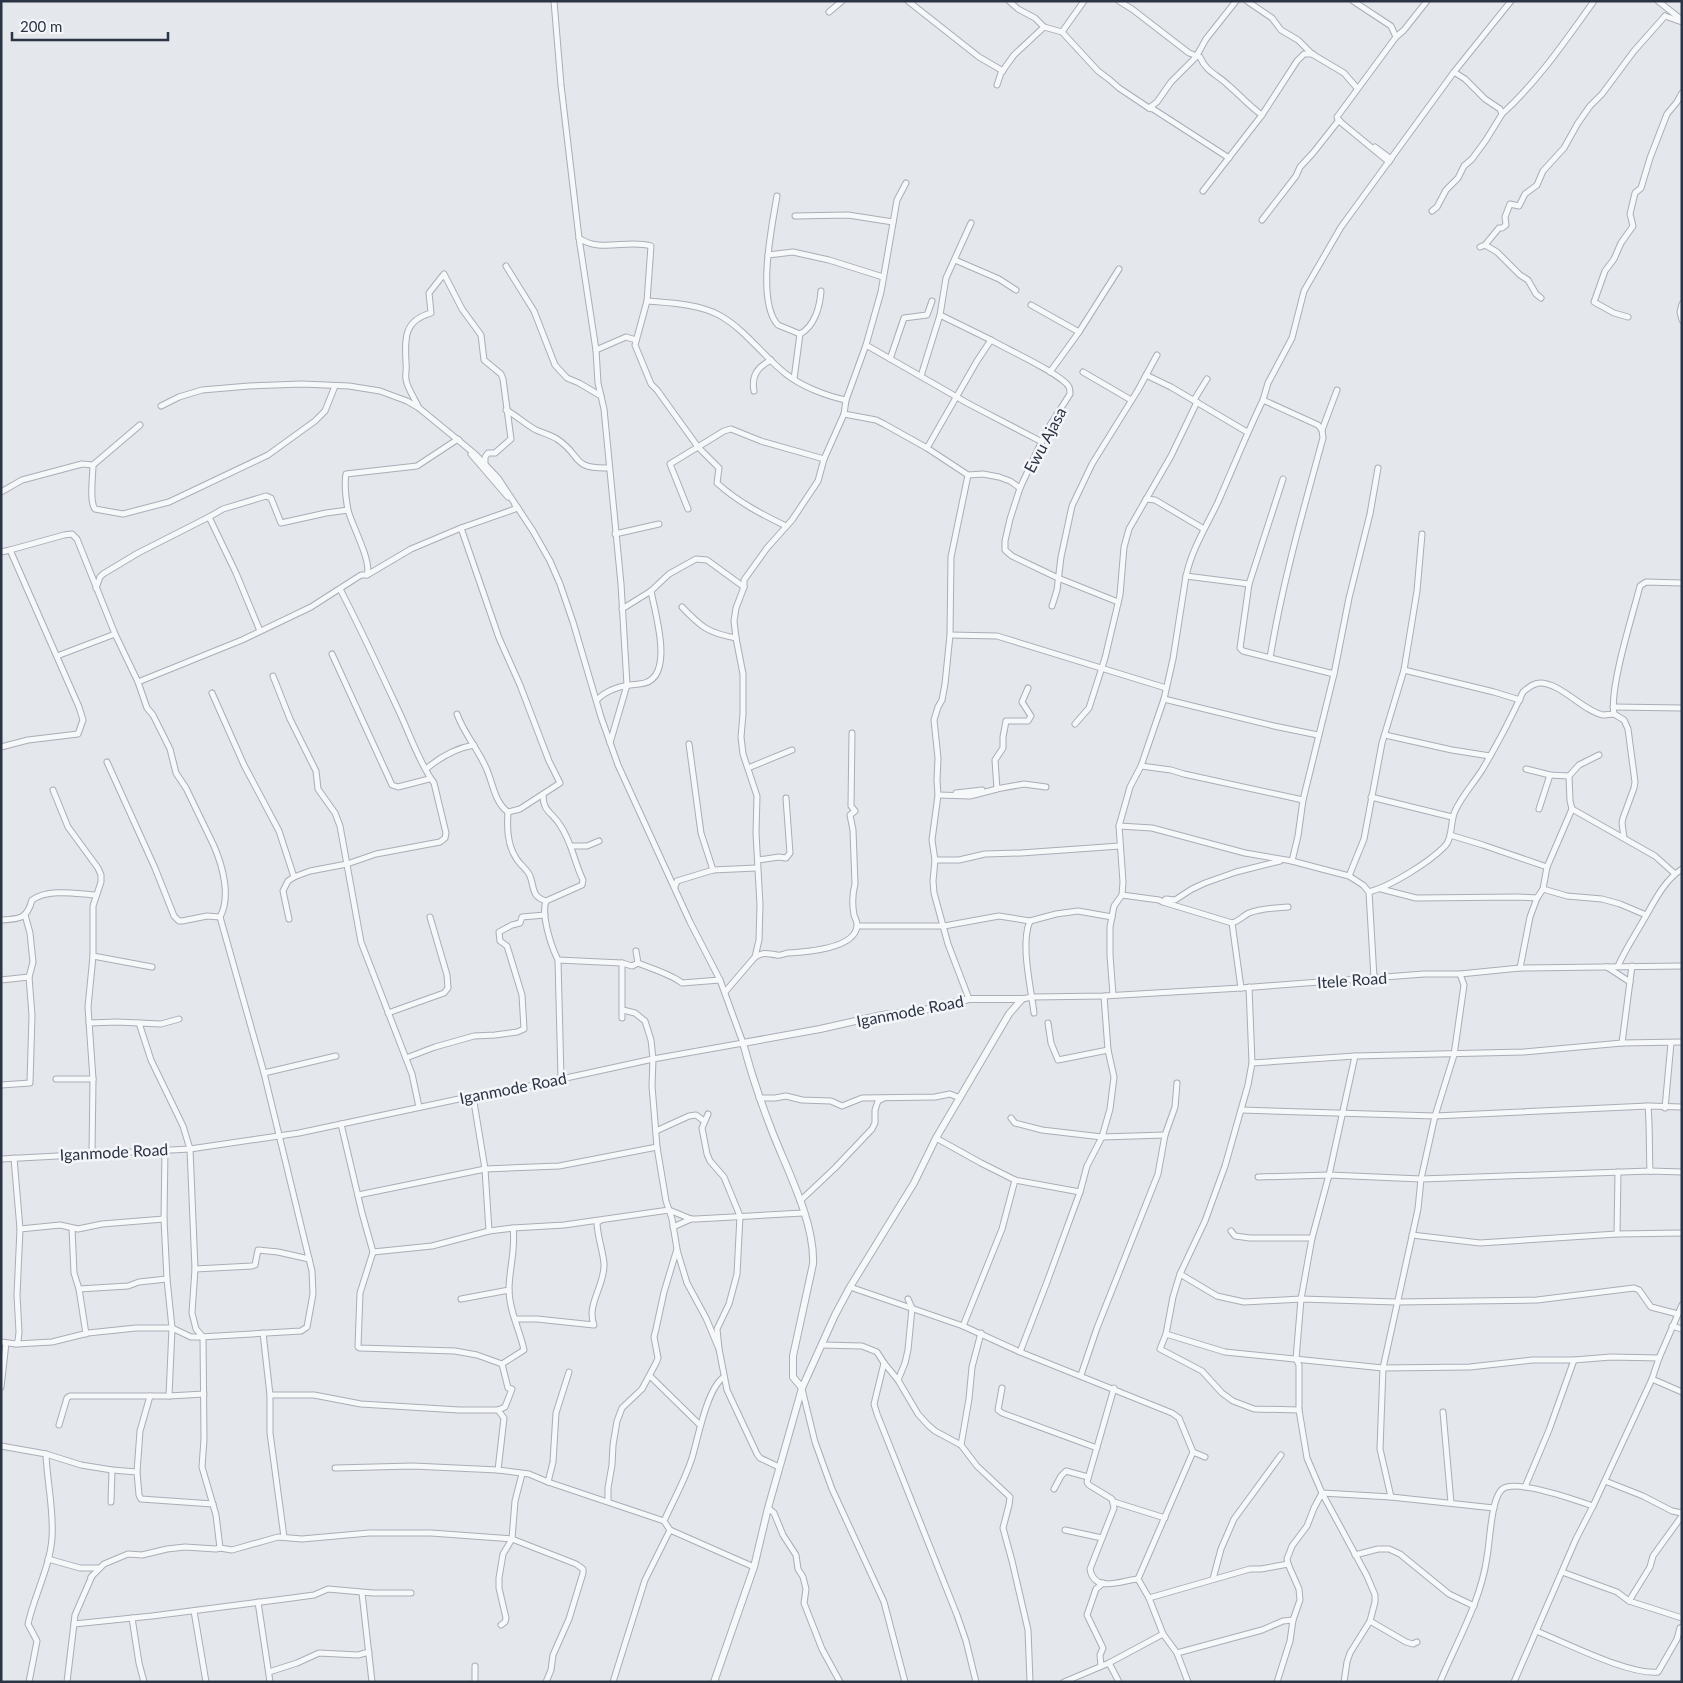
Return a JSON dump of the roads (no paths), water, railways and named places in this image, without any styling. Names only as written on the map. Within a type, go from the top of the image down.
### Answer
[{"type":"street","points":[[554,1],[561,85],[579,238],[596,350],[598,383],[604,409],[622,609],[626,686],[610,743]]},
{"type":"street","points":[[829,12],[842,1]]},
{"type":"street","points":[[908,1],[979,57],[1003,71]]},
{"type":"street","points":[[1009,1],[1018,9],[1036,18],[1044,27],[1062,32],[1098,71],[1119,88],[1229,158]]},
{"type":"street","points":[[1062,32],[1084,1]]},
{"type":"street","points":[[1119,1],[1173,41],[1197,56],[1209,71],[1262,115]]},
{"type":"street","points":[[1247,1],[1272,18],[1281,30],[1298,40],[1320,60],[1344,73],[1357,88]]},
{"type":"street","points":[[1353,1],[1391,26],[1396,37]]},
{"type":"street","points":[[1390,160],[1339,120],[1338,114],[1396,37],[1427,1]]},
{"type":"street","points":[[1113,995],[1110,955],[1112,917],[1114,906],[1122,895],[1123,882],[1119,826],[1130,787],[1141,766],[1164,699],[1173,659],[1188,564],[1263,400],[1268,383],[1292,338],[1304,291],[1341,227],[1454,72],[1511,1]]},
{"type":"street","points":[[1432,212],[1437,207],[1446,190],[1458,178],[1464,166],[1472,159],[1486,140],[1502,114],[1524,94],[1594,1]]},
{"type":"street","points":[[1658,1],[1682,21]]},
{"type":"street","points":[[1149,108],[1157,102],[1171,82],[1197,56],[1206,39],[1235,2]]},
{"type":"street","points":[[1541,298],[1536,294],[1528,280],[1522,277],[1497,252],[1486,246],[1499,228],[1506,225],[1505,217],[1510,204],[1519,206],[1525,194],[1537,185],[1543,171],[1564,148],[1578,122],[1602,94],[1634,51],[1665,16],[1664,8],[1668,8]]},
{"type":"street","points":[[1665,16],[1682,21]]},
{"type":"street","points":[[997,85],[1003,71],[1014,55],[1044,27]]},
{"type":"street","points":[[1203,190],[1262,115],[1297,61],[1304,54],[1313,54]]},
{"type":"street","points":[[1454,72],[1462,76],[1485,99],[1500,109],[1502,114]]},
{"type":"street","points":[[1628,317],[1614,313],[1594,302],[1605,271],[1633,226],[1630,214],[1635,193],[1641,188],[1667,114],[1677,102],[1682,92]]},
{"type":"street","points":[[1262,220],[1296,176],[1300,167],[1339,120]]},
{"type":"street","points":[[755,957],[760,905],[756,868],[758,860],[756,833],[757,796],[742,750],[740,737],[743,674],[734,621],[736,608],[744,587],[744,580],[806,501],[821,473],[824,459],[844,414],[846,400],[866,345],[892,235],[897,200],[906,183]]},
{"type":"street","points":[[777,196],[769,238],[768,294],[773,318],[780,326],[800,334]]},
{"type":"street","points":[[795,216],[848,216],[893,222]]},
{"type":"street","points":[[921,376],[940,315],[946,278],[972,223]]},
{"type":"street","points":[[579,238],[587,244],[652,246],[647,301],[642,326],[635,345],[651,384],[698,447],[719,468],[717,483],[731,496],[759,513],[786,526]]},
{"type":"street","points":[[768,255],[793,252],[829,260],[883,277]]},
{"type":"street","points":[[955,260],[999,279],[1016,290]]},
{"type":"street","points":[[506,266],[534,311],[555,365],[567,378],[600,396]]},
{"type":"street","points":[[1050,372],[1118,269]]},
{"type":"street","points":[[419,408],[406,382],[406,344],[408,332],[415,320],[420,316],[431,313],[429,293],[444,274],[462,310],[480,335],[484,360],[501,374],[511,438],[495,452],[488,453],[485,457],[485,464]]},
{"type":"street","points":[[794,379],[800,334],[807,329],[817,313],[821,292]]},
{"type":"street","points":[[647,301],[701,309],[718,315],[742,332],[787,375],[826,395],[846,400]]},
{"type":"street","points":[[890,360],[904,318],[927,315],[932,301]]},
{"type":"street","points":[[1682,304],[1680,312],[1682,320]]},
{"type":"street","points":[[1031,305],[1078,332]]},
{"type":"street","name":"Ewu Ajasa","points":[[940,315],[1050,372],[1068,386],[1070,394],[1047,430],[1020,488],[1005,541],[1005,550],[1012,556],[1058,578]]},
{"type":"street","points":[[596,350],[626,337],[636,340]]},
{"type":"street","points":[[927,448],[991,340]]},
{"type":"street","points":[[866,345],[968,404],[1042,442]]},
{"type":"street","points":[[1052,606],[1057,590],[1072,506],[1092,464],[1157,355]]},
{"type":"street","points":[[754,391],[753,384],[756,372],[759,367],[771,360]]},
{"type":"street","points":[[1083,372],[1131,400]]},
{"type":"street","points":[[1146,375],[1196,401],[1247,432]]},
{"type":"street","points":[[1075,724],[1089,708],[1105,658],[1122,586],[1124,547],[1129,529],[1171,456],[1207,379]]},
{"type":"street","points":[[161,406],[179,397],[202,390],[302,384],[380,391],[407,401],[419,408],[458,439],[485,464],[508,492],[550,561],[567,603],[610,743],[635,804],[697,937],[725,992],[743,1043],[759,1098],[804,1213],[813,1255],[813,1264],[793,1356],[794,1377],[802,1388],[815,1442],[832,1489],[884,1602],[905,1682]]},
{"type":"street","points":[[140,425],[94,465],[92,500],[95,509],[123,514],[169,502],[268,455],[291,440],[325,411],[335,386]]},
{"type":"street","points":[[1270,658],[1277,614],[1323,438],[1322,430],[1337,390]]},
{"type":"street","points":[[1263,400],[1311,421],[1322,430]]},
{"type":"street","points":[[506,410],[519,417],[534,429],[559,440],[584,466],[609,468]]},
{"type":"street","points":[[844,414],[876,420],[927,448],[968,475],[983,474],[998,477],[1010,481],[1020,488]]},
{"type":"street","points":[[510,424],[519,417]]},
{"type":"street","points":[[688,510],[670,464],[724,431],[731,429],[761,441],[824,459]]},
{"type":"street","points":[[367,575],[368,564],[348,510],[346,474],[418,466],[458,439]]},
{"type":"street","points":[[138,682],[260,631],[311,607],[361,575],[367,575],[411,549],[461,528],[518,508],[458,439]]},
{"type":"street","points":[[1,492],[22,480],[82,464],[94,465]]},
{"type":"street","points":[[1292,861],[1303,800],[1334,674],[1349,598],[1370,514],[1378,468]]},
{"type":"street","points":[[968,475],[950,557],[950,635],[942,700],[934,720],[938,758],[938,795],[932,840],[935,860],[933,875],[934,893],[948,944],[969,999]]},
{"type":"street","points":[[1283,479],[1249,584],[1240,648],[1243,651],[1334,674]]},
{"type":"street","points":[[1151,491],[1155,500]]},
{"type":"street","points":[[96,588],[104,574],[138,553],[223,509],[266,496],[271,498],[281,523],[318,514],[348,510]]},
{"type":"street","points":[[1146,499],[1155,500],[1204,529]]},
{"type":"street","points":[[209,517],[236,573],[260,631]]},
{"type":"street","points":[[615,534],[659,524]]},
{"type":"street","points":[[457,714],[487,770],[501,808],[508,812],[520,808],[560,783],[549,761],[520,685],[499,638],[461,528]]},
{"type":"street","points":[[1,552],[72,534],[77,539],[115,634],[138,682],[147,708],[153,715],[170,749],[176,772],[186,788],[218,856],[225,890],[225,904],[220,917],[264,1073],[309,1259],[313,1287],[307,1326],[302,1331],[191,1337],[172,1328],[136,1328],[86,1334],[52,1342],[4,1343],[1,1387]]},
{"type":"street","points":[[1349,876],[1364,839],[1385,735],[1404,670],[1417,591],[1422,534]]},
{"type":"street","points":[[1,747],[28,740],[78,734],[83,720],[10,550]]},
{"type":"street","points":[[622,609],[651,591],[669,574],[699,559],[707,560],[744,587]]},
{"type":"street","points":[[1186,576],[1249,584]]},
{"type":"street","points":[[1058,578],[1118,602]]},
{"type":"street","points":[[1614,711],[1618,676],[1640,586],[1646,582],[1682,582]]},
{"type":"street","points":[[289,920],[284,891],[288,881],[294,877],[314,870],[347,864],[376,854],[444,840],[446,833],[434,783],[429,779],[357,621],[340,589]]},
{"type":"street","points":[[597,700],[604,693],[640,684],[653,679],[658,673],[661,664],[660,634],[651,591]]},
{"type":"street","points":[[682,607],[701,626],[717,634],[736,638]]},
{"type":"street","points":[[57,656],[115,634]]},
{"type":"street","points":[[950,635],[996,636],[1166,688]]},
{"type":"street","points":[[332,654],[392,785],[398,787],[429,779]]},
{"type":"street","points":[[1404,670],[1520,700]]},
{"type":"street","points":[[273,676],[290,719],[316,771],[318,789],[335,813],[340,826],[360,942],[412,1074],[419,1107]]},
{"type":"street","points":[[626,678],[635,684]]},
{"type":"street","points":[[1369,892],[1380,889],[1408,874],[1446,846],[1450,836],[1452,817],[1459,802],[1490,756],[1523,692],[1531,685],[1540,683],[1558,689],[1603,715],[1614,711],[1682,708]]},
{"type":"street","points":[[996,789],[995,760],[1003,748],[1006,721],[1028,721],[1031,716],[1022,702],[1028,688]]},
{"type":"street","points":[[212,693],[244,765],[279,831],[294,877]]},
{"type":"street","points":[[1164,699],[1318,735]]},
{"type":"street","points":[[1614,711],[1624,720],[1628,729],[1635,782],[1622,823],[1624,838]]},
{"type":"street","points":[[725,992],[755,957],[762,953],[771,953],[778,956],[787,952],[832,947],[854,934],[857,926],[852,903],[852,892],[855,884],[853,830],[850,815],[855,811],[851,806],[852,733]]},
{"type":"street","points":[[1385,735],[1452,750],[1490,756]]},
{"type":"street","points":[[689,744],[701,833],[713,870]]},
{"type":"street","points":[[426,769],[437,760],[463,748],[474,746]]},
{"type":"street","points":[[748,768],[792,750]]},
{"type":"street","points":[[1520,968],[1530,917],[1537,898],[1543,889],[1547,867],[1572,809],[1569,776],[1578,765],[1599,755]]},
{"type":"street","points":[[107,762],[155,868],[174,916],[179,921],[207,916],[220,917]]},
{"type":"street","points":[[1141,766],[1171,770],[1303,800]]},
{"type":"street","points":[[1526,769],[1550,775],[1569,776]]},
{"type":"street","points":[[1538,809],[1550,775]]},
{"type":"street","points":[[938,795],[970,796],[1024,784],[1046,787]]},
{"type":"street","points":[[53,790],[68,827],[101,875],[93,906],[93,956],[88,1006],[93,1079],[92,1153]]},
{"type":"street","points":[[508,812],[508,832],[515,857],[530,876],[538,898],[546,901],[583,883],[572,846],[559,824],[544,806],[543,795]]},
{"type":"street","points":[[1371,797],[1452,817]]},
{"type":"street","points":[[758,860],[786,858],[790,853],[786,798]]},
{"type":"street","points":[[1572,809],[1655,856],[1674,873]]},
{"type":"street","points":[[1611,832],[1622,823]]},
{"type":"street","points":[[1119,826],[1152,828],[1245,853],[1292,861],[1349,876],[1369,892],[1374,978]]},
{"type":"street","points":[[1450,836],[1547,867]]},
{"type":"street","points":[[572,846],[587,846],[599,841]]},
{"type":"street","points":[[935,860],[959,860],[985,854],[1120,846]]},
{"type":"street","points":[[1163,902],[1166,899],[1175,900],[1205,883],[1236,872],[1283,860]]},
{"type":"street","points":[[675,887],[677,881],[713,870],[756,868]]},
{"type":"street","points":[[1618,966],[1655,898],[1674,873],[1682,869]]},
{"type":"street","points":[[1380,889],[1416,898],[1537,898]]},
{"type":"street","points":[[1543,889],[1566,896],[1611,901],[1646,915]]},
{"type":"street","points":[[1,920],[25,916],[32,900],[37,896],[55,894],[96,895]]},
{"type":"street","points":[[1122,895],[1159,900],[1232,924],[1257,911],[1288,908]]},
{"type":"street","points":[[546,901],[545,915],[554,952],[558,960],[561,1078]]},
{"type":"street","points":[[857,926],[944,926],[993,916],[1030,921],[1056,914],[1078,911],[1112,917]]},
{"type":"street","points":[[406,1058],[416,1053],[474,1036],[517,1032],[524,1028],[522,995],[507,946],[500,941],[499,932],[520,923],[522,917],[545,915]]},
{"type":"street","points":[[1,1085],[30,1083],[32,1015],[29,977],[33,962],[30,933],[25,916]]},
{"type":"street","points":[[388,1013],[444,993],[448,988],[447,975],[430,917]]},
{"type":"street","points":[[1030,921],[1027,928],[1026,947],[1034,1013]]},
{"type":"street","points":[[1232,924],[1241,988]]},
{"type":"street","points":[[757,948],[762,953]]},
{"type":"street","points":[[636,951],[638,963]]},
{"type":"street","points":[[93,956],[152,967]]},
{"type":"street","points":[[558,960],[622,963],[632,966],[638,963]]},
{"type":"street","points":[[622,963],[622,1018]]},
{"type":"street","points":[[638,963],[662,974],[674,976],[682,983],[720,980]]},
{"type":"street","points":[[1622,1043],[1632,966]]},
{"type":"street","name":"Itele Road","points":[[1022,999],[1241,988],[1460,974],[1520,968],[1682,966]]},
{"type":"street","points":[[1606,967],[1630,982]]},
{"type":"street","points":[[1391,1497],[1380,1449],[1383,1368],[1418,1209],[1421,1178],[1435,1116],[1454,1055],[1467,973]]},
{"type":"street","points":[[1460,974],[1464,985]]},
{"type":"street","points":[[1,980],[29,977]]},
{"type":"street","points":[[1249,987],[1252,1063],[1241,1110],[1225,1166],[1205,1221],[1180,1274],[1173,1297],[1166,1334],[1160,1349],[1202,1371],[1228,1399],[1254,1409],[1298,1410]]},
{"type":"street","points":[[1020,1352],[1080,1192],[1087,1166],[1102,1136],[1111,1102],[1114,1076],[1108,1050],[1104,996]]},
{"type":"street","name":"Iganmode Road","points":[[1,1159],[190,1149],[279,1136],[472,1096],[512,1090],[653,1059],[820,1029],[882,1015],[920,1011],[969,999],[1022,999]]},
{"type":"street","points":[[714,1682],[754,1567],[768,1508],[802,1388],[850,1286],[914,1183],[936,1138],[1009,1014],[1022,999]]},
{"type":"street","points":[[1009,1000],[1009,1014]]},
{"type":"street","points":[[623,1010],[635,1013],[645,1021],[651,1040],[653,1059],[652,1086],[657,1147],[677,1249],[687,1283],[706,1318],[718,1349],[728,1390],[756,1454],[760,1458],[779,1467]]},
{"type":"street","points":[[90,1023],[161,1024],[179,1020]]},
{"type":"street","points":[[1048,1022],[1051,1043],[1058,1060],[1108,1050]]},
{"type":"street","points":[[139,1024],[151,1060],[183,1126],[190,1149],[195,1269],[192,1313],[196,1329],[203,1337],[204,1439],[202,1467],[216,1515],[220,1548]]},
{"type":"street","points":[[1252,1063],[1355,1056],[1523,1052],[1622,1043],[1682,1042]]},
{"type":"street","points":[[1665,1108],[1671,1043]]},
{"type":"street","points":[[264,1073],[336,1056]]},
{"type":"street","points":[[1344,1682],[1350,1653],[1370,1621],[1375,1595],[1367,1576],[1322,1493],[1308,1458],[1298,1410],[1299,1365],[1296,1359],[1301,1299],[1312,1238],[1330,1175],[1355,1056]]},
{"type":"street","points":[[56,1080],[93,1079]]},
{"type":"street","points":[[1081,1375],[1107,1302],[1158,1174],[1174,1107],[1176,1083]]},
{"type":"street","points":[[759,1098],[786,1096],[802,1100],[831,1101],[842,1106],[862,1098],[935,1097],[950,1094],[960,1098]]},
{"type":"street","points":[[472,1096],[485,1169],[489,1231]]},
{"type":"street","points":[[800,1201],[872,1129],[876,1124],[874,1110],[878,1101],[885,1098]]},
{"type":"street","points":[[1241,1110],[1435,1116],[1648,1106],[1682,1107]]},
{"type":"street","points":[[1648,1106],[1651,1132],[1649,1150],[1650,1170]]},
{"type":"street","points":[[708,1114],[702,1128],[707,1154],[710,1161],[724,1177],[740,1216],[737,1274],[729,1304],[717,1329],[718,1349]]},
{"type":"street","points":[[656,1131],[689,1116],[696,1115],[704,1121]]},
{"type":"street","points":[[1011,1118],[1015,1123],[1042,1130],[1102,1136],[1166,1135]]},
{"type":"street","points":[[342,1124],[373,1252],[360,1293],[358,1346],[360,1348],[466,1352],[502,1364]]},
{"type":"street","points":[[936,1138],[1015,1180],[1080,1192]]},
{"type":"street","points":[[358,1195],[485,1169],[559,1166],[657,1147]]},
{"type":"street","points":[[166,1149],[164,1219],[172,1328],[169,1396]]},
{"type":"street","points":[[14,1158],[20,1229],[17,1295],[20,1332],[16,1344]]},
{"type":"street","points":[[1258,1177],[1330,1175],[1421,1178],[1650,1170],[1682,1172]]},
{"type":"street","points":[[1616,1234],[1618,1172]]},
{"type":"street","points":[[963,1326],[1002,1229],[1015,1180]]},
{"type":"street","points":[[373,1252],[432,1246],[489,1231],[564,1225],[669,1210],[691,1219]]},
{"type":"street","points":[[673,1227],[691,1219],[804,1213]]},
{"type":"street","points":[[20,1229],[60,1226],[72,1228],[164,1219]]},
{"type":"street","points":[[515,1319],[594,1325],[591,1317],[604,1265],[597,1234],[597,1222],[601,1220]]},
{"type":"street","points":[[72,1228],[74,1273],[79,1289],[86,1334]]},
{"type":"street","points":[[502,1364],[524,1350],[511,1307],[509,1290],[514,1245],[513,1228]]},
{"type":"street","points":[[1231,1231],[1235,1236],[1250,1238],[1312,1238]]},
{"type":"street","points":[[1412,1235],[1480,1243],[1616,1234],[1682,1233]]},
{"type":"street","points":[[608,1501],[612,1445],[617,1421],[622,1408],[638,1395],[650,1376],[658,1358],[654,1337],[677,1249]]},
{"type":"street","points":[[195,1269],[252,1266],[255,1265],[257,1252],[261,1250],[309,1259]]},
{"type":"street","points":[[1180,1274],[1217,1296],[1232,1300],[1257,1302],[1301,1299],[1344,1302],[1537,1300],[1634,1288],[1639,1290],[1651,1307],[1678,1314]]},
{"type":"street","points":[[79,1289],[128,1286],[139,1282],[167,1279]]},
{"type":"street","points":[[850,1286],[981,1333],[1020,1352],[1114,1388],[1172,1413],[1179,1418],[1194,1452],[1138,1579]]},
{"type":"street","points":[[461,1299],[509,1290]]},
{"type":"street","points":[[898,1380],[907,1357],[912,1308],[908,1299]]},
{"type":"street","points":[[1514,1682],[1576,1539],[1605,1482],[1652,1379],[1682,1305]]},
{"type":"street","points":[[1672,1326],[1682,1329]]},
{"type":"street","points":[[263,1333],[270,1396],[270,1433],[284,1537]]},
{"type":"street","points":[[961,1445],[970,1400],[972,1367],[981,1333]]},
{"type":"street","points":[[1166,1334],[1225,1352],[1383,1368],[1470,1367],[1532,1360],[1574,1360],[1611,1357],[1659,1358]]},
{"type":"street","points":[[822,1345],[862,1346],[878,1352],[884,1363],[898,1380],[918,1414],[928,1425],[935,1432],[961,1445],[977,1466],[1010,1497],[1003,1528],[1028,1630],[1030,1682]]},
{"type":"street","points":[[1524,1487],[1549,1430],[1574,1360]]},
{"type":"street","points":[[884,1363],[874,1404],[957,1614],[976,1682]]},
{"type":"street","points":[[498,1470],[505,1407],[512,1390],[508,1388],[502,1364]]},
{"type":"street","points":[[548,1482],[553,1462],[556,1413],[569,1372]]},
{"type":"street","points":[[650,1376],[700,1424]]},
{"type":"street","points":[[664,1521],[692,1459],[700,1424],[715,1388],[724,1376]]},
{"type":"street","points":[[1652,1379],[1682,1392]]},
{"type":"street","points":[[1002,1388],[998,1410],[1002,1413],[1097,1448]]},
{"type":"street","points":[[1114,1388],[1087,1482],[1112,1498],[1114,1508],[1090,1569],[1092,1578],[1112,1585],[1138,1579]]},
{"type":"street","points":[[59,1425],[67,1398],[70,1396],[204,1394]]},
{"type":"street","points":[[270,1396],[314,1395],[361,1404],[459,1410],[498,1410],[505,1407]]},
{"type":"street","points":[[150,1396],[140,1431],[137,1472],[141,1499],[213,1504]]},
{"type":"street","points":[[498,1410],[504,1418]]},
{"type":"street","points":[[1443,1412],[1451,1503]]},
{"type":"street","points":[[1,1446],[46,1454],[81,1465],[137,1472]]},
{"type":"street","points":[[1194,1452],[1206,1456]]},
{"type":"street","points":[[29,1682],[38,1641],[28,1624],[52,1540],[52,1517],[46,1454]]},
{"type":"street","points":[[1213,1579],[1221,1549],[1234,1520],[1281,1455]]},
{"type":"street","points":[[335,1468],[412,1466],[498,1470],[529,1474],[664,1521],[670,1530],[754,1567]]},
{"type":"street","points":[[110,1502],[112,1470]]},
{"type":"street","points":[[1054,1488],[1066,1471],[1088,1477]]},
{"type":"street","points":[[501,1625],[505,1622],[506,1618],[499,1588],[499,1578],[503,1554],[512,1539],[515,1501],[522,1474]]},
{"type":"street","points":[[1605,1482],[1643,1496],[1682,1515],[1652,1556],[1650,1567],[1630,1601]]},
{"type":"street","points":[[1440,1682],[1474,1606],[1487,1560],[1494,1508],[1498,1493],[1503,1488],[1510,1486],[1524,1487],[1537,1489],[1593,1506]]},
{"type":"street","points":[[1322,1493],[1391,1497],[1494,1508]]},
{"type":"street","points":[[1277,1682],[1300,1600],[1300,1593],[1288,1564],[1289,1552],[1307,1526],[1322,1493]]},
{"type":"street","points":[[1114,1502],[1165,1518]]},
{"type":"street","points":[[768,1508],[774,1513],[783,1535],[796,1555],[797,1565],[806,1588],[804,1603],[822,1649],[840,1682]]},
{"type":"street","points":[[613,1682],[645,1580],[670,1530]]},
{"type":"street","points":[[1065,1530],[1102,1538]]},
{"type":"street","points":[[67,1682],[75,1615],[91,1577],[99,1568],[128,1554],[142,1555],[185,1547],[232,1550],[278,1537],[302,1539],[369,1533],[422,1533],[512,1539],[576,1564],[583,1570],[583,1577],[572,1610],[553,1655],[551,1670],[546,1682]]},
{"type":"street","points":[[1355,1555],[1378,1549],[1389,1549],[1400,1554],[1449,1594],[1474,1606]]},
{"type":"street","points":[[48,1559],[80,1568],[99,1568]]},
{"type":"street","points":[[1149,1598],[1250,1569],[1288,1564]]},
{"type":"street","points":[[80,1568],[91,1577]]},
{"type":"street","points":[[1562,1572],[1617,1592],[1630,1601],[1682,1618]]},
{"type":"street","points":[[1138,1579],[1149,1598],[1163,1634],[1177,1653],[1188,1682]]},
{"type":"street","points":[[1101,1666],[1100,1655],[1103,1648],[1087,1615],[1096,1589],[1103,1583]]},
{"type":"street","points":[[74,1624],[314,1595],[328,1589],[411,1593]]},
{"type":"street","points":[[362,1592],[372,1682]]},
{"type":"street","points":[[258,1602],[270,1682]]},
{"type":"street","points":[[194,1611],[206,1682]]},
{"type":"street","points":[[132,1618],[138,1663],[144,1682]]},
{"type":"street","points":[[1177,1653],[1262,1630],[1283,1621],[1293,1620]]},
{"type":"street","points":[[1370,1621],[1406,1642],[1413,1644],[1417,1642]]},
{"type":"street","points":[[1536,1631],[1636,1671],[1654,1673],[1658,1672],[1682,1627]]},
{"type":"street","points":[[1064,1682],[1109,1663],[1163,1634]]},
{"type":"street","points":[[269,1672],[297,1663],[318,1653],[358,1655],[369,1652]]},
{"type":"street","points":[[1109,1663],[1119,1682]]},
{"type":"street","points":[[475,1666],[475,1682]]}]
